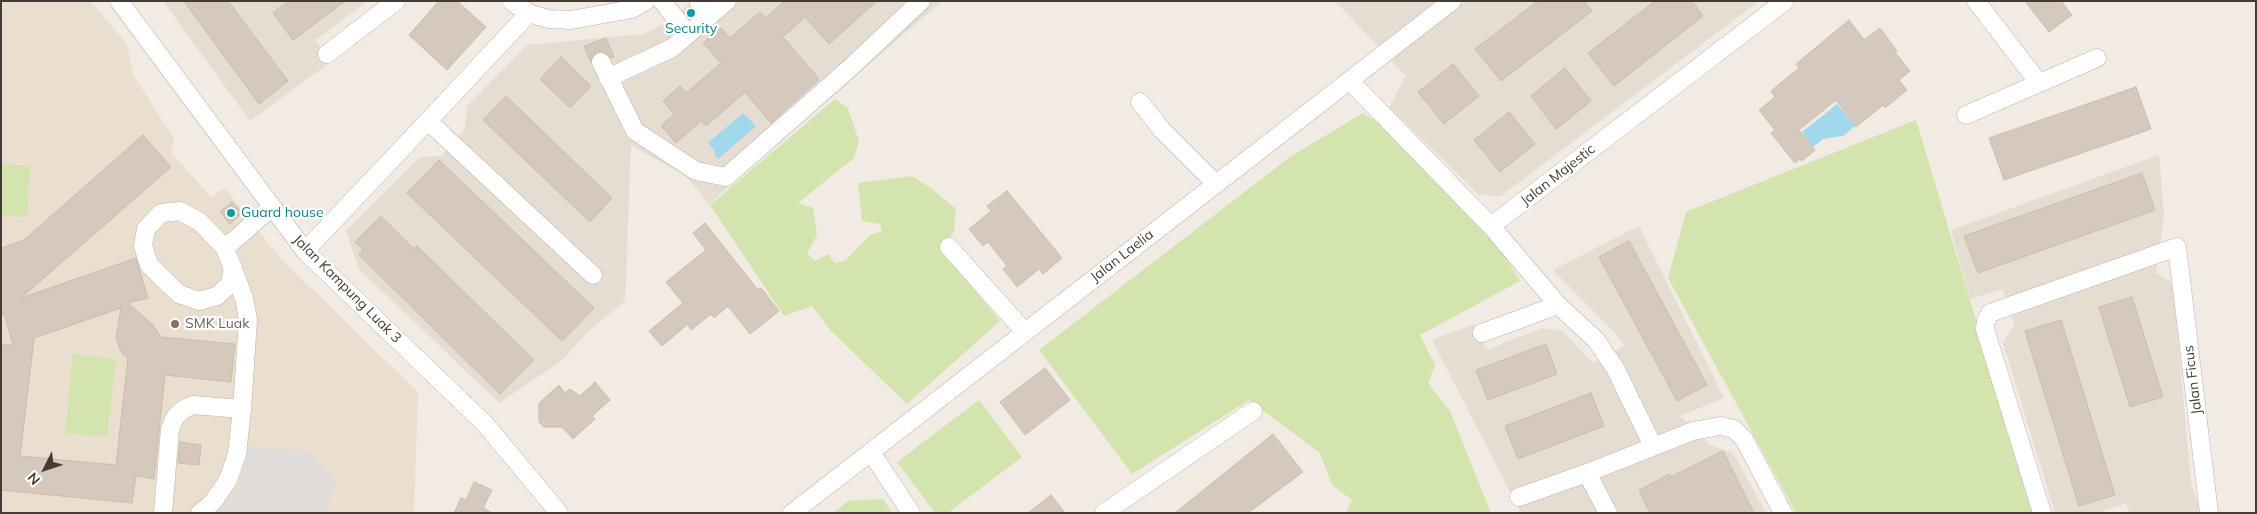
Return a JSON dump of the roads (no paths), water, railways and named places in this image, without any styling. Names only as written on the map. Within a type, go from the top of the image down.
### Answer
[{"type":"street","name":"Jalan Kampung Luak 3","points":[[118,1],[305,251],[485,424],[559,513]]},
{"type":"street","points":[[327,54],[396,1]]},
{"type":"street","points":[[511,1],[529,13],[548,19],[571,20],[632,9],[646,1]]},
{"type":"street","points":[[662,1],[688,34]]},
{"type":"street","points":[[698,1],[710,16]]},
{"type":"street","points":[[608,78],[672,48],[727,1]]},
{"type":"street","points":[[601,62],[635,131],[696,172],[726,177],[851,67],[921,1]]},
{"type":"street","name":"Jalan Laelia","points":[[792,513],[1452,1]]},
{"type":"street","name":"Jalan Majestic","points":[[1492,226],[1785,1]]},
{"type":"street","points":[[1976,1],[2040,84]]},
{"type":"street","points":[[305,251],[529,13]]},
{"type":"street","points":[[1966,115],[2097,58]]},
{"type":"street","points":[[1350,81],[1492,226],[1558,305],[1596,340],[1616,368],[1653,446]]},
{"type":"street","points":[[1140,102],[1162,130],[1215,184]]},
{"type":"street","points":[[428,121],[593,275]]},
{"type":"street","points":[[225,248],[271,208]]},
{"type":"street","points":[[200,513],[213,502],[228,480],[237,454],[248,320],[244,298],[233,266],[225,248],[200,222],[180,210],[161,213],[146,229],[143,246],[150,265],[178,294],[199,301],[217,296],[230,284],[233,266]]},
{"type":"street","points":[[949,247],[1024,332]]},
{"type":"street","name":"Jalan Ficus","points":[[2042,513],[1985,329],[1990,313],[2177,247],[2209,513]]},
{"type":"street","points":[[1482,332],[1558,305]]},
{"type":"street","points":[[163,513],[170,429],[175,417],[184,409],[193,405],[242,409]]},
{"type":"street","points":[[1104,513],[1253,411]]},
{"type":"street","points":[[1519,496],[1587,473],[1693,431],[1720,426],[1734,429],[1744,439],[1783,513]]},
{"type":"street","points":[[871,452],[911,513]]},
{"type":"street","points":[[1587,473],[1608,513]]},
{"type":"water","points":[[1837,104],[1855,126],[1843,136],[1823,139],[1813,147],[1802,132]]},
{"type":"water","points":[[743,113],[756,126],[718,159],[715,151],[708,143]]},
{"type":"place","name":"Security","points":[[691,13]]},
{"type":"place","name":"Guard house","points":[[231,213]]},
{"type":"place","name":"SMK Luak","points":[[175,324]]}]
